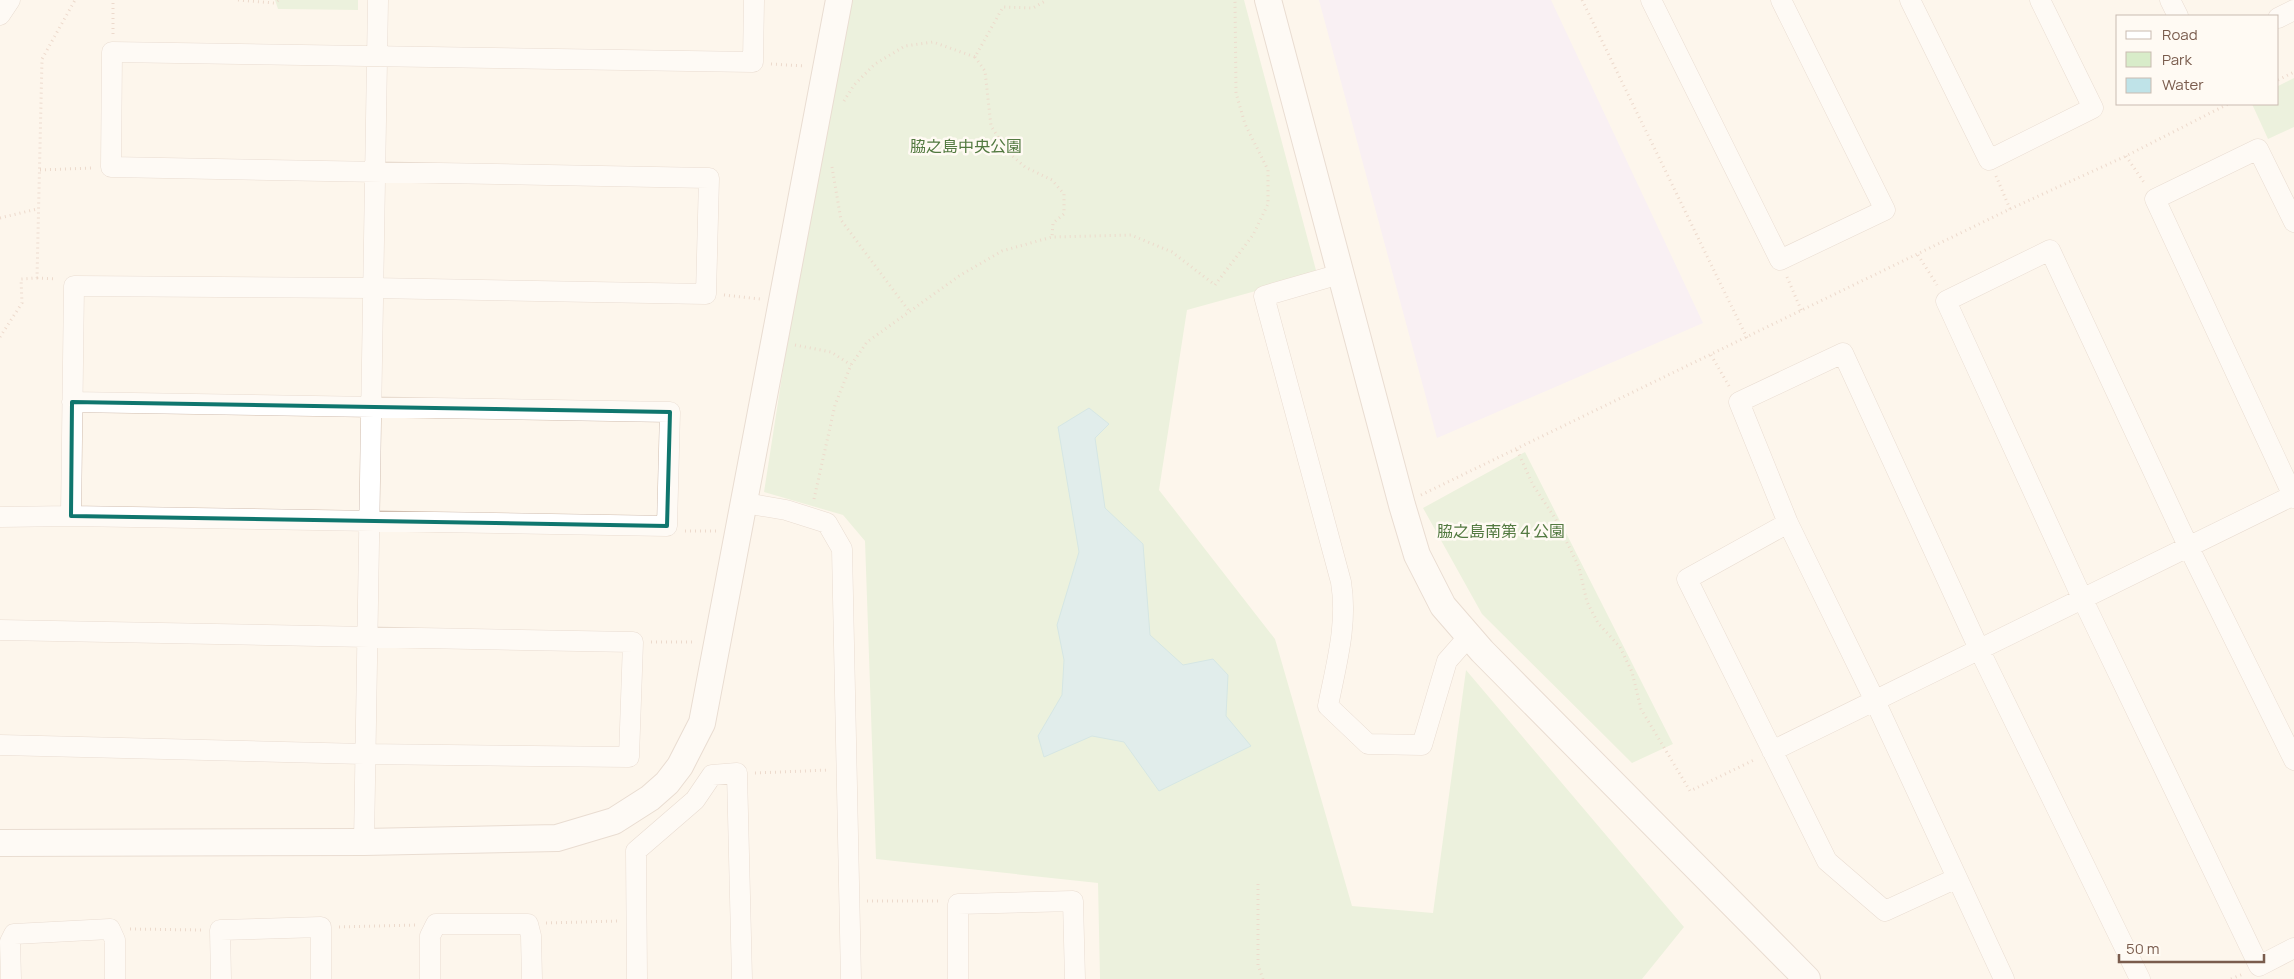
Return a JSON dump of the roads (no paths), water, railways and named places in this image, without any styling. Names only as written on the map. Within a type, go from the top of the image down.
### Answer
[{"type":"street","points":[[0,16],[10,0]]},
{"type":"street","points":[[364,842],[372,288],[379,56],[378,0]]},
{"type":"street","points":[[71,516],[74,286],[372,288],[706,294],[709,178],[110,167],[112,52],[753,62],[754,0]]},
{"type":"street","points":[[0,842],[364,842],[557,838],[614,821],[650,798],[667,783],[680,766],[702,723],[839,0]]},
{"type":"street","points":[[1268,0],[1402,505],[1417,555],[1443,606],[1469,636],[1807,979]]},
{"type":"street","points":[[1651,0],[1780,260],[1885,210],[1781,0]]},
{"type":"street","points":[[1910,0],[1989,160],[2094,108],[2040,0]]},
{"type":"street","points":[[2170,0],[2178,15]]},
{"type":"street","points":[[2279,18],[2294,10]]},
{"type":"street","points":[[1772,751],[2294,496],[2155,199],[2258,149],[2294,222]]},
{"type":"street","points":[[2294,760],[2189,548],[2050,250],[1946,301],[2083,600],[2259,966],[2294,948]]},
{"type":"street","points":[[1340,274],[1264,296],[1341,582],[1344,602],[1344,627],[1328,706],[1368,744],[1422,745],[1447,661],[1469,636]]},
{"type":"street","points":[[2004,979],[1875,701],[1788,523],[1739,402],[1843,353],[1980,651],[2140,979]]},
{"type":"street","points":[[0,517],[71,516],[667,526],[670,412],[72,402]]},
{"type":"street","points":[[745,503],[786,510],[827,523],[842,549],[851,979]]},
{"type":"street","points":[[1788,523],[1687,578],[1827,861],[1885,911],[1957,878]]},
{"type":"street","points":[[0,630],[633,642],[629,757],[364,754],[0,745]]},
{"type":"street","points":[[637,979],[636,851],[695,800],[712,775],[737,773],[742,979]]},
{"type":"street","points":[[958,979],[958,904],[1073,901],[1075,979]]},
{"type":"street","points":[[430,979],[430,936],[436,924],[528,924],[531,936],[532,979]]},
{"type":"street","points":[[220,979],[220,930],[321,927],[322,979]]},
{"type":"street","points":[[11,979],[10,942],[14,934],[110,929],[115,940],[116,979]]},
{"type":"water","points":[[1089,408],[1109,424],[1095,438],[1105,508],[1143,544],[1150,635],[1183,665],[1213,659],[1228,675],[1226,716],[1251,746],[1159,791],[1124,742],[1092,736],[1044,757],[1038,736],[1062,695],[1064,660],[1057,625],[1079,552],[1058,427]]},
{"type":"park label","name":"脇之島中央公園","points":[[966,146]]},
{"type":"park label","name":"脇之島南第４公園","points":[[1501,531]]}]
